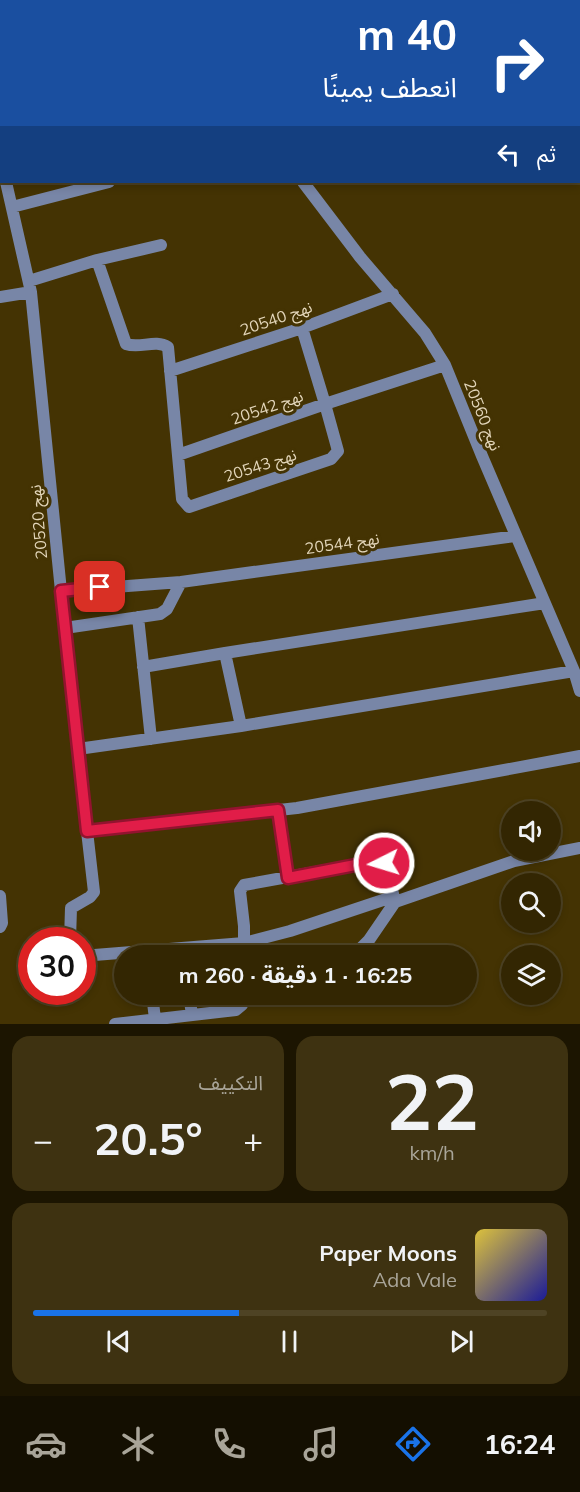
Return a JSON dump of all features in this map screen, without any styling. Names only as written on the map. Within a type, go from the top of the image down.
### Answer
[{"type":"street","name":"نهج 20520","points":[[6,183],[30,287],[94,892],[90,897],[71,908],[70,927]]},
{"type":"street","points":[[12,207],[105,183]]},
{"type":"street","name":"نهج 20560","points":[[304,183],[344,236],[425,333],[445,365],[515,536],[574,671],[580,691]]},
{"type":"street","points":[[0,297],[97,260],[161,245]]},
{"type":"street","points":[[97,260],[124,341],[132,346],[164,344],[168,347],[178,455]]},
{"type":"street","name":"نهج 20540","points":[[170,371],[302,328],[393,294]]},
{"type":"street","name":"نهج 20542","points":[[178,455],[325,404],[302,328]]},
{"type":"street","points":[[325,404],[445,365]]},
{"type":"street","name":"نهج 20543","points":[[178,455],[182,499],[189,507],[332,459],[338,451],[325,404]]},
{"type":"street","name":"نهج 20544","points":[[61,591],[180,585],[515,536]]},
{"type":"street","points":[[65,628],[164,611],[180,585]]},
{"type":"street","points":[[143,666],[545,603]]},
{"type":"street","points":[[138,617],[151,739]]},
{"type":"street","points":[[225,653],[241,726]]},
{"type":"street","points":[[78,749],[241,726],[574,671]]},
{"type":"street","points":[[87,831],[278,810],[580,756]]},
{"type":"street","points":[[278,810],[288,878]]},
{"type":"street","points":[[247,945],[514,861],[580,848]]},
{"type":"street","points":[[238,945],[242,886],[380,862],[386,866],[394,899],[364,945]]},
{"type":"street","points":[[0,896],[1,921]]},
{"type":"street","points":[[96,955],[114,955]]},
{"type":"street","points":[[153,1005],[155,1019]]},
{"type":"street","points":[[191,1005],[192,1015]]},
{"type":"street","points":[[116,1024],[236,1010],[242,1005]]},
{"type":"route","points":[[100,587],[61,591],[87,831],[278,810],[288,878],[376,861],[384,863]]}]
